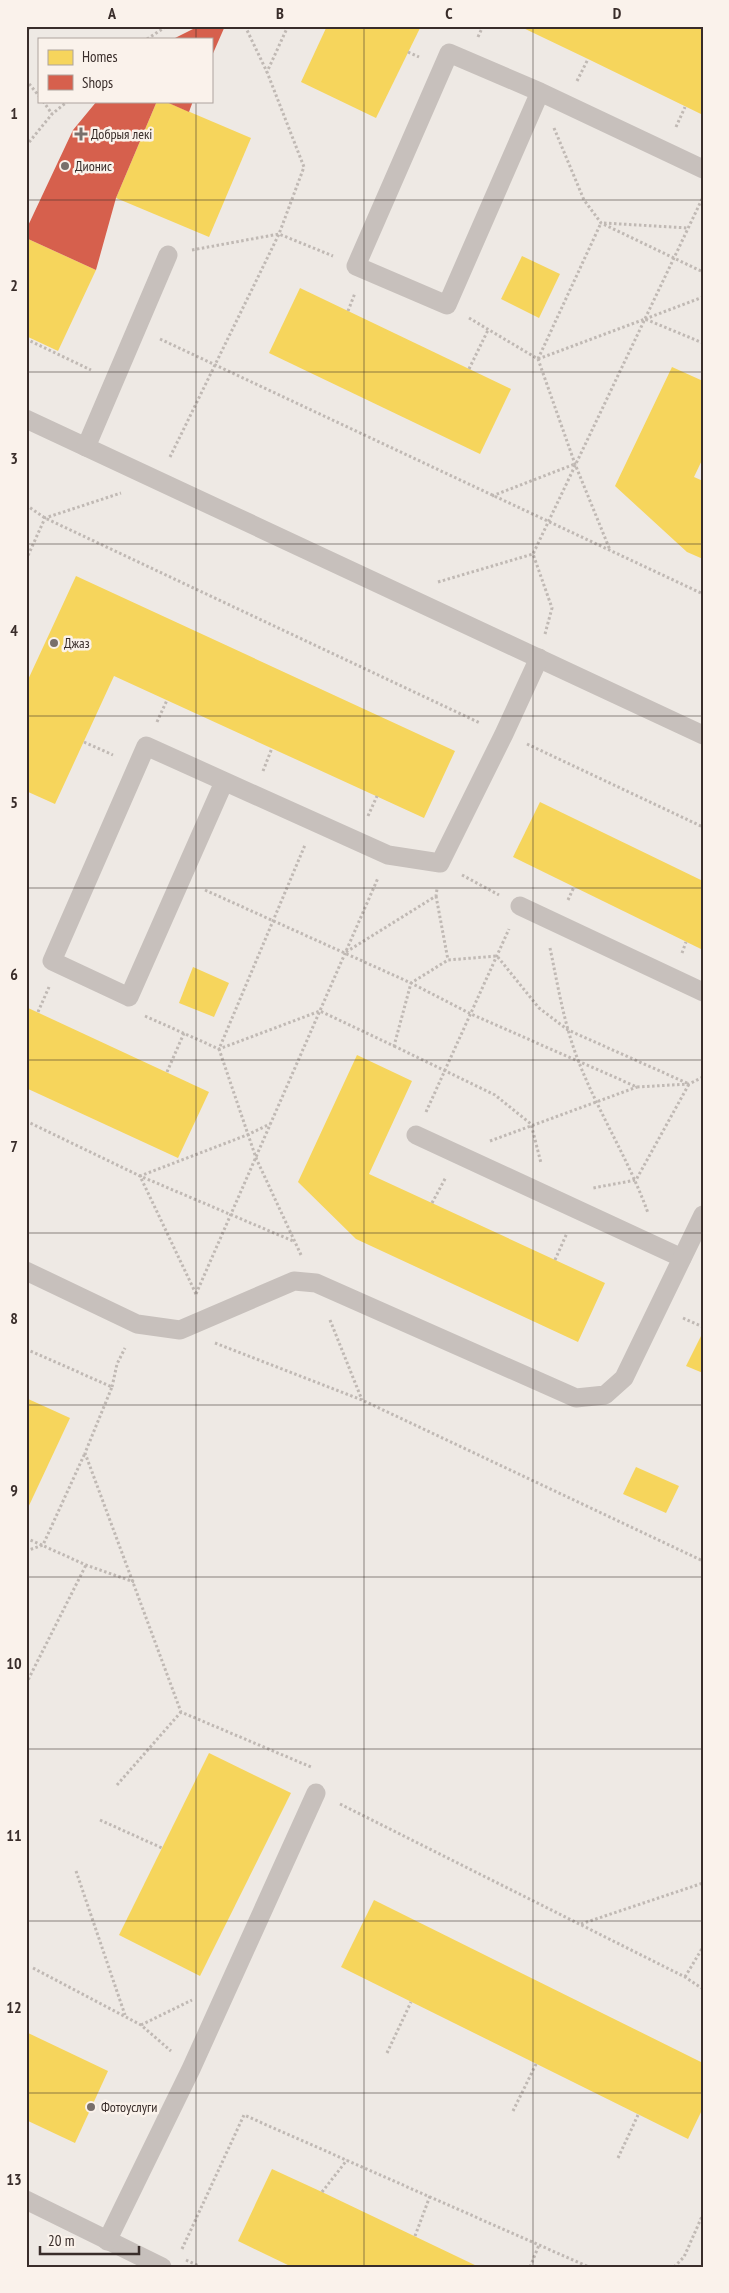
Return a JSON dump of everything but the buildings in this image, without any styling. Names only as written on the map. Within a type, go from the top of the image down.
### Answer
[{"type":"lane","points":[[540,92],[447,305],[356,266],[449,53],[540,92],[703,169]]},
{"type":"lane","points":[[86,447],[168,255]]},
{"type":"lane","points":[[26,420],[703,735]]},
{"type":"lane","points":[[224,782],[129,997],[52,961],[146,746],[388,855],[440,863],[504,734],[538,658]]},
{"type":"lane","points":[[520,906],[703,992]]},
{"type":"lane","points":[[416,1134],[682,1258]]},
{"type":"lane","points":[[26,1271],[137,1324],[180,1330],[294,1281],[316,1283],[576,1398],[606,1395],[624,1378],[703,1215]]},
{"type":"lane","points":[[107,2241],[191,2068],[316,1793]]},
{"type":"lane","points":[[26,2200],[162,2267]]},
{"type":"path","points":[[26,34],[30,26]]},
{"type":"path","points":[[149,38],[167,26]]},
{"type":"path","points":[[26,560],[45,518],[159,481],[279,234],[304,167],[268,72],[245,26]]},
{"type":"path","points":[[268,72],[288,26]]},
{"type":"path","points":[[26,80],[38,95]]},
{"type":"path","points":[[540,92],[584,200],[600,223],[703,272]]},
{"type":"path","points":[[43,102],[52,114]]},
{"type":"path","points":[[26,146],[52,114],[67,102]]},
{"type":"path","points":[[538,658],[552,608],[533,554],[703,197]]},
{"type":"path","points":[[600,223],[688,228]]},
{"type":"path","points":[[538,359],[600,223]]},
{"type":"path","points":[[168,255],[279,234],[356,266]]},
{"type":"path","points":[[538,359],[703,297]]},
{"type":"path","points":[[447,305],[538,359],[575,464],[610,551]]},
{"type":"path","points":[[645,319],[703,343]]},
{"type":"path","points":[[137,329],[703,594]]},
{"type":"path","points":[[470,369],[488,330]]},
{"type":"path","points":[[26,340],[114,381]]},
{"type":"path","points":[[492,496],[575,464]]},
{"type":"path","points":[[26,505],[45,518],[703,827]]},
{"type":"path","points":[[401,593],[533,554]]},
{"type":"path","points":[[84,742],[137,766]]},
{"type":"path","points":[[26,1121],[140,1176],[232,1213],[294,1241],[247,1135],[219,1049],[314,823]]},
{"type":"path","points":[[140,1176],[196,1294],[388,855]]},
{"type":"path","points":[[416,1134],[520,906],[440,863],[436,896],[448,960]]},
{"type":"path","points":[[182,879],[411,983],[471,1014],[637,1087]]},
{"type":"path","points":[[345,953],[436,896]]},
{"type":"path","points":[[543,918],[568,1030],[579,1061],[636,1180]]},
{"type":"path","points":[[394,1046],[411,983],[448,960],[497,956]]},
{"type":"path","points":[[497,956],[539,1008],[568,1030],[689,1084]]},
{"type":"path","points":[[38,1012],[50,985]]},
{"type":"path","points":[[219,1049],[320,1011],[495,1094],[531,1124],[550,1196],[636,1180]]},
{"type":"path","points":[[167,1072],[184,1033]]},
{"type":"path","points":[[458,1154],[531,1124],[637,1087],[689,1084],[703,1077]]},
{"type":"path","points":[[636,1180],[689,1084]]},
{"type":"path","points":[[140,1176],[271,1124]]},
{"type":"path","points":[[26,1551],[43,1546],[86,1453],[112,1387],[117,1364],[137,1324]]},
{"type":"path","points":[[180,1330],[362,1400],[703,1561]]},
{"type":"path","points":[[26,1349],[112,1387]]},
{"type":"path","points":[[86,1453],[182,1712],[314,1769]]},
{"type":"path","points":[[26,1538],[86,1565],[134,1582]]},
{"type":"path","points":[[26,1684],[86,1565]]},
{"type":"path","points":[[117,1785],[182,1712]]},
{"type":"path","points":[[316,1793],[580,1924],[703,1989]]},
{"type":"path","points":[[100,1820],[162,1848]]},
{"type":"path","points":[[76,1871],[125,2016]]},
{"type":"path","points":[[580,1924],[703,1883]]},
{"type":"path","points":[[685,1978],[703,1946]]},
{"type":"path","points":[[32,1968],[141,2025],[191,2068]]},
{"type":"path","points":[[141,2025],[231,1981]]},
{"type":"path","points":[[387,2053],[412,2002]]},
{"type":"path","points":[[513,2111],[536,2062]]},
{"type":"path","points":[[201,2267],[178,2256],[244,2115],[589,2267]]},
{"type":"path","points":[[618,2158],[638,2115]]},
{"type":"path","points":[[322,2192],[347,2160]]},
{"type":"path","points":[[415,2236],[430,2196]]},
{"type":"path","points":[[674,2267],[684,2257],[702,2220],[703,2214]]},
{"type":"path","points":[[530,2267],[539,2245]]},
{"type":"place","name":"Добрыя лекі","points":[[81,134]]},
{"type":"place","name":"Дионис","points":[[65,166]]},
{"type":"place","name":"Джаз","points":[[54,643]]},
{"type":"place","name":"Фотоуслуги","points":[[91,2107]]}]
